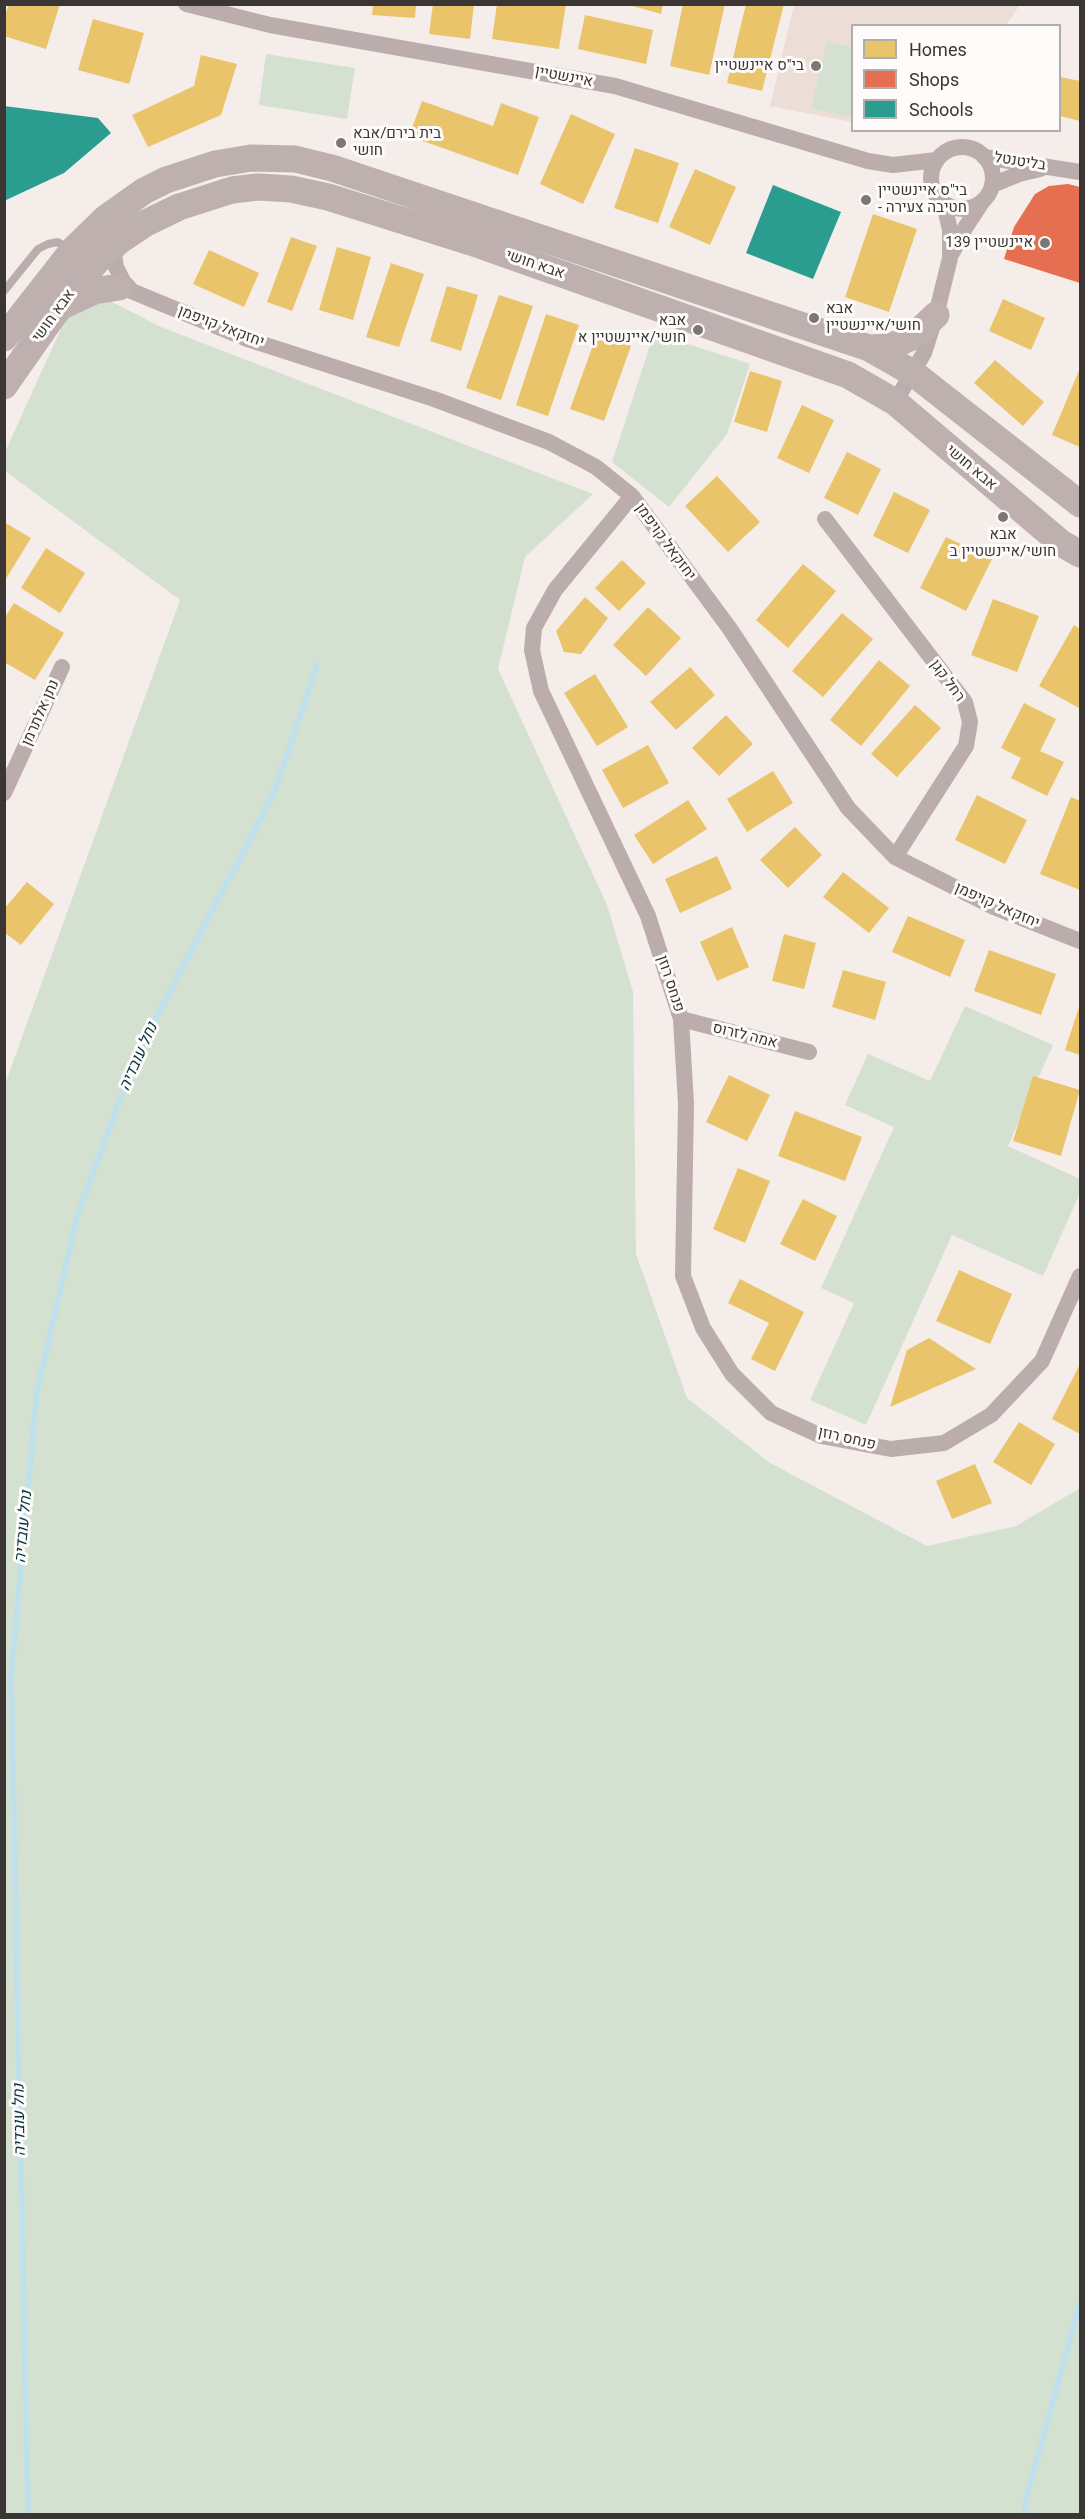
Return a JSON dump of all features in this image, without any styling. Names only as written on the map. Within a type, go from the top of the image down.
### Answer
[{"type":"main road","name":"אבא חושי","points":[[4,338],[81,264],[144,191],[191,171],[251,158],[295,159],[333,168],[869,348],[913,373],[1080,504]]},
{"type":"main road","name":"אבא חושי","points":[[112,230],[146,223],[204,197],[258,187],[291,189],[328,197],[471,242],[848,375],[895,402],[1061,543],[1080,554]]},
{"type":"main road","name":"אבא חושי","points":[[4,386],[60,307],[81,264]]},
{"type":"main road","points":[[60,307],[94,291],[128,291]]},
{"type":"main road","points":[[869,348],[890,347],[914,336],[936,315]]},
{"type":"street","name":"איינשטיין","points":[[186,4],[270,25],[615,86],[868,161],[893,165],[937,160]]},
{"type":"street","points":[[895,402],[924,353],[950,258],[965,228],[988,195],[992,185],[993,176],[984,157],[975,150],[965,147],[945,153],[937,160],[931,178],[933,188],[944,204],[950,230],[950,258]]},
{"type":"street","name":"בליטנטל","points":[[984,157],[1080,172]]},
{"type":"street","name":"בליטנטל","points":[[992,185],[1019,174],[1055,168]]},
{"type":"street","points":[[944,204],[963,209],[982,202]]},
{"type":"street","points":[[112,230],[116,267],[128,291]]},
{"type":"street","name":"יחזקאל קויפמן","points":[[81,264],[128,291],[250,340],[434,399],[549,442],[596,467],[632,496],[730,629],[848,808],[895,857],[994,907],[1080,941]]},
{"type":"street","name":"פנחס רוזן","points":[[632,496],[555,590],[534,628],[532,650],[542,692],[648,916],[681,1019],[686,1104],[683,1275],[704,1328],[732,1374],[771,1413],[821,1436],[891,1449],[944,1443],[991,1415],[1042,1361],[1080,1276]]},
{"type":"street","name":"רחל קגן","points":[[825,519],[965,702],[970,722],[966,746],[895,857]]},
{"type":"street","name":"נתן אלתרמן","points":[[4,793],[62,667]]},
{"type":"street","name":"אמה לזרוס","points":[[681,1019],[809,1052]]},
{"type":"lane","points":[[4,291],[34,254],[43,247],[58,242],[81,264]]},
{"type":"shaded area","name":"בי\"ס איינשטיין","points":[[794,5],[1020,5],[1007,24],[851,24],[851,122],[770,106]]},
{"type":"green space","points":[[827,41],[851,47],[851,117],[811,108]]},
{"type":"green space","points":[[266,54],[355,68],[347,119],[259,105]]},
{"type":"green space","points":[[98,295],[161,327],[593,494],[525,557],[498,669],[607,905],[633,992],[636,1254],[687,1398],[770,1463],[927,1546],[1016,1526],[1080,1488],[1080,2514],[5,2514],[4,1087],[180,600],[5,471],[5,452],[70,309]]},
{"type":"green space","points":[[654,333],[750,364],[727,434],[669,507],[612,462]]},
{"type":"green space","points":[[965,1006],[1053,1045],[1008,1146],[1080,1179],[1080,1193],[1043,1276],[952,1235],[866,1425],[810,1400],[854,1303],[821,1288],[894,1127],[845,1105],[868,1054],[930,1081]]},
{"type":"building: Homes","points":[[9,4],[60,4],[46,49],[4,36],[4,19]]},
{"type":"building: Homes","points":[[433,4],[474,4],[470,39],[429,34]]},
{"type":"building: Homes","points":[[497,4],[566,4],[559,49],[492,39]]},
{"type":"building: Homes","points":[[626,4],[663,4],[661,14]]},
{"type":"building: Homes","points":[[683,4],[725,4],[709,75],[670,66]]},
{"type":"building: Homes","points":[[746,4],[784,4],[762,91],[727,83]]},
{"type":"building: Homes","points":[[373,5],[416,5],[415,18],[372,15]]},
{"type":"building: Homes","points":[[585,15],[653,30],[646,64],[578,49]]},
{"type":"building: Homes","points":[[93,19],[144,33],[129,84],[78,70]]},
{"type":"building: Homes","points":[[201,55],[237,64],[221,115],[148,147],[132,115],[194,86]]},
{"type":"building: Homes","points":[[1061,77],[1080,81],[1080,121],[1061,116]]},
{"type":"building: Homes","points":[[422,101],[493,126],[501,103],[539,117],[518,175],[409,136]]},
{"type":"building: Homes","points":[[571,114],[615,134],[583,204],[540,184]]},
{"type":"building: Homes","points":[[635,148],[679,163],[658,223],[614,208]]},
{"type":"building: Homes","points":[[695,169],[736,187],[710,245],[669,227]]},
{"type":"building: Homes","points":[[873,214],[917,229],[889,312],[845,297]]},
{"type":"building: Homes","points":[[291,237],[317,246],[292,311],[267,302]]},
{"type":"building: Homes","points":[[337,247],[371,257],[353,320],[319,310]]},
{"type":"building: Homes","points":[[209,250],[259,273],[244,307],[193,284]]},
{"type":"building: Homes","points":[[391,263],[424,274],[399,347],[366,337]]},
{"type":"building: Homes","points":[[447,286],[478,295],[461,351],[430,341]]},
{"type":"building: Homes","points":[[499,295],[533,306],[501,400],[466,388]]},
{"type":"building: Homes","points":[[1003,299],[1045,318],[1031,350],[989,331]]},
{"type":"building: Homes","points":[[546,314],[579,325],[548,416],[516,405]]},
{"type":"building: Homes","points":[[597,334],[631,346],[604,421],[570,409]]},
{"type":"building: Homes","points":[[995,360],[1044,402],[1023,426],[974,383]]},
{"type":"building: Homes","points":[[1080,368],[1080,447],[1052,435]]},
{"type":"building: Homes","points":[[750,371],[782,381],[767,432],[734,422]]},
{"type":"building: Homes","points":[[802,405],[834,420],[809,473],[777,458]]},
{"type":"building: Homes","points":[[847,452],[881,469],[858,515],[824,498]]},
{"type":"building: Homes","points":[[717,476],[760,522],[728,552],[685,506]]},
{"type":"building: Homes","points":[[894,492],[930,510],[908,553],[873,536]]},
{"type":"building: Homes","points":[[4,522],[31,538],[4,582]]},
{"type":"building: Homes","points":[[946,537],[992,559],[966,611],[920,588]]},
{"type":"building: Homes","points":[[46,548],[85,573],[60,613],[21,588]]},
{"type":"building: Homes","points":[[622,560],[646,583],[619,611],[595,588]]},
{"type":"building: Homes","points":[[803,564],[836,591],[788,648],[756,620]]},
{"type":"building: Homes","points":[[585,597],[608,618],[581,654],[564,652],[556,631]]},
{"type":"building: Homes","points":[[993,599],[1039,616],[1017,672],[971,655]]},
{"type":"building: Homes","points":[[14,603],[64,633],[35,680],[4,662],[4,619]]},
{"type":"building: Homes","points":[[648,607],[681,638],[646,676],[613,645]]},
{"type":"building: Homes","points":[[842,613],[873,639],[823,697],[792,671]]},
{"type":"building: Homes","points":[[1074,625],[1080,629],[1079,708],[1039,686]]},
{"type":"building: Homes","points":[[879,660],[910,686],[861,746],[830,720]]},
{"type":"building: Homes","points":[[690,667],[715,695],[676,730],[650,702]]},
{"type":"building: Homes","points":[[595,674],[628,727],[597,746],[564,693]]},
{"type":"building: Homes","points":[[1024,703],[1056,719],[1040,751],[1064,762],[1047,796],[1011,778],[1021,758],[1001,748]]},
{"type":"building: Homes","points":[[915,705],[941,728],[897,777],[871,754]]},
{"type":"building: Homes","points":[[726,715],[753,744],[719,776],[692,748]]},
{"type":"building: Homes","points":[[648,745],[669,783],[623,808],[602,770]]},
{"type":"building: Homes","points":[[773,771],[793,803],[747,832],[727,799]]},
{"type":"building: Homes","points":[[977,795],[1027,820],[1005,864],[955,840]]},
{"type":"building: Homes","points":[[1071,797],[1080,801],[1080,890],[1040,874]]},
{"type":"building: Homes","points":[[688,800],[707,829],[653,864],[634,835]]},
{"type":"building: Homes","points":[[795,827],[822,855],[788,888],[760,860]]},
{"type":"building: Homes","points":[[717,856],[732,889],[680,913],[665,879]]},
{"type":"building: Homes","points":[[843,872],[889,908],[869,933],[823,897]]},
{"type":"building: Homes","points":[[27,882],[54,904],[21,945],[4,932],[4,909]]},
{"type":"building: Homes","points":[[908,916],[965,940],[950,977],[892,952]]},
{"type":"building: Homes","points":[[732,927],[749,967],[717,981],[700,942]]},
{"type":"building: Homes","points":[[784,934],[816,943],[804,989],[772,981]]},
{"type":"building: Homes","points":[[989,950],[1056,974],[1041,1015],[974,991]]},
{"type":"building: Homes","points":[[843,970],[886,982],[875,1020],[832,1007]]},
{"type":"building: Homes","points":[[1080,1004],[1080,1055],[1065,1050]]},
{"type":"building: Homes","points":[[729,1075],[770,1095],[747,1141],[706,1122]]},
{"type":"building: Homes","points":[[1033,1076],[1080,1090],[1061,1156],[1013,1141]]},
{"type":"building: Homes","points":[[795,1111],[862,1137],[845,1181],[778,1156]]},
{"type":"building: Homes","points":[[738,1168],[770,1181],[745,1243],[713,1229]]},
{"type":"building: Homes","points":[[803,1199],[837,1216],[815,1261],[780,1244]]},
{"type":"building: Homes","points":[[959,1270],[1012,1294],[990,1344],[936,1321]]},
{"type":"building: Homes","points":[[740,1279],[804,1312],[775,1371],[751,1359],[769,1323],[728,1303]]},
{"type":"building: Homes","points":[[929,1338],[976,1369],[890,1407],[907,1350]]},
{"type":"building: Homes","points":[[1080,1364],[1080,1434],[1052,1419]]},
{"type":"building: Homes","points":[[1019,1422],[1055,1444],[1031,1485],[993,1462]]},
{"type":"building: Homes","points":[[975,1464],[992,1503],[952,1519],[936,1481]]},
{"type":"building: Shops","name":"איינשטיין 139","points":[[1068,184],[1080,187],[1080,283],[1004,259],[1014,227],[1035,194],[1049,186]]},
{"type":"building: Schools","points":[[4,106],[98,118],[111,133],[64,173],[4,201]]},
{"type":"building: Schools","points":[[773,185],[841,212],[813,279],[746,253]]},
{"type":"waterway","name":"נחל עובדיה","points":[[28,2514],[11,1677],[37,1391],[77,1217],[136,1056],[273,795],[317,666]]},
{"type":"waterway","points":[[1024,2514],[1027,2495],[1080,2303]]},
{"type":"place","name":"בי\"ס איינשטיין","points":[[816,66]]},
{"type":"place","name":"בית בירם/אבא חושי","points":[[341,143]]},
{"type":"place","name":"בי\"ס איינשטיין - חטיבה צעירה","points":[[866,200]]},
{"type":"place","name":"איינשטיין 139","points":[[1045,243]]},
{"type":"place","name":"אבא חושי/איינשטיין","points":[[814,318]]},
{"type":"place","name":"אבא חושי/איינשטיין א","points":[[698,330]]},
{"type":"place","name":"אבא חושי/איינשטיין ב","points":[[1003,517]]}]
